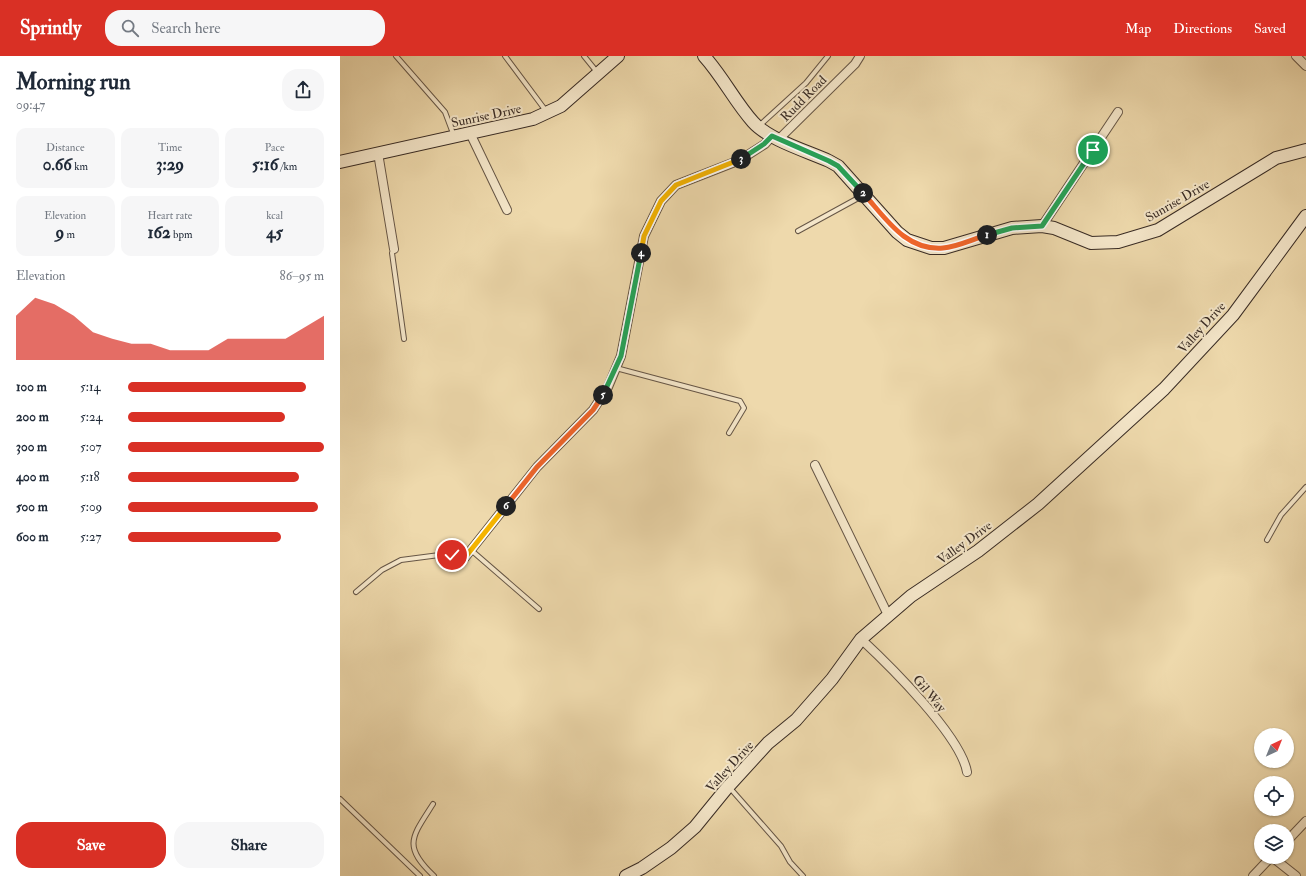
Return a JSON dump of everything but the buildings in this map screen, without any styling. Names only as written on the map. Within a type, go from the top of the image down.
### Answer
[{"type":"street","name":"Sunrise Drive","points":[[340,162],[533,119],[561,106],[618,56]]},
{"type":"street","name":"Sunrise Drive","points":[[704,56],[718,71],[754,123],[776,137],[833,163],[897,232],[907,240],[931,248],[944,248],[1012,228],[1042,226],[1054,228],[1091,243],[1118,242],[1158,230],[1276,158],[1306,150]]},
{"type":"street","name":"Rudd Road","points":[[463,560],[537,467],[593,410],[608,387],[621,356],[644,236],[661,201],[676,185],[740,160],[776,137],[855,64],[860,56]]},
{"type":"street","points":[[1296,56],[1306,66]]},
{"type":"street","points":[[1042,226],[1118,112]]},
{"type":"street","points":[[470,133],[507,210]]},
{"type":"street","points":[[378,153],[394,248]]},
{"type":"street","name":"Valley Drive","points":[[628,876],[671,848],[695,827],[728,786],[768,743],[796,720],[832,680],[861,639],[911,596],[978,550],[1038,504],[1164,389],[1233,315],[1306,216]]},
{"type":"street","points":[[814,465],[888,615]]},
{"type":"street","name":"Gil Way","points":[[861,639],[893,668],[945,730],[966,763],[967,772]]},
{"type":"street","points":[[1294,834],[1306,821]]},
{"type":"street","points":[[1253,876],[1265,864]]},
{"type":"street","points":[[1281,864],[1296,876]]},
{"type":"lane","points":[[396,56],[445,112],[454,136]]},
{"type":"lane","points":[[505,56],[527,83],[547,113]]},
{"type":"lane","points":[[584,56],[598,73]]},
{"type":"lane","points":[[758,126],[806,83],[828,56]]},
{"type":"lane","points":[[798,231],[864,195]]},
{"type":"lane","points":[[394,248],[392,253],[404,339]]},
{"type":"lane","points":[[616,368],[740,401],[744,408],[729,433]]},
{"type":"lane","points":[[1268,540],[1281,515],[1306,487]]},
{"type":"lane","points":[[471,550],[539,609]]},
{"type":"lane","points":[[356,592],[382,570],[401,560],[446,554],[463,560]]},
{"type":"lane","points":[[728,786],[781,846],[790,862],[803,876]]},
{"type":"lane","points":[[340,799],[420,876]]},
{"type":"lane","points":[[433,804],[415,837],[414,850],[416,857],[434,876]]},
{"type":"route","points":[[452,555],[463,560],[537,467],[593,410],[608,387],[621,356],[644,236],[661,201],[676,185],[740,160],[764,144],[772,136],[838,166],[897,232],[907,240],[931,248],[944,248],[1012,228],[1042,226],[1093,150]]}]
